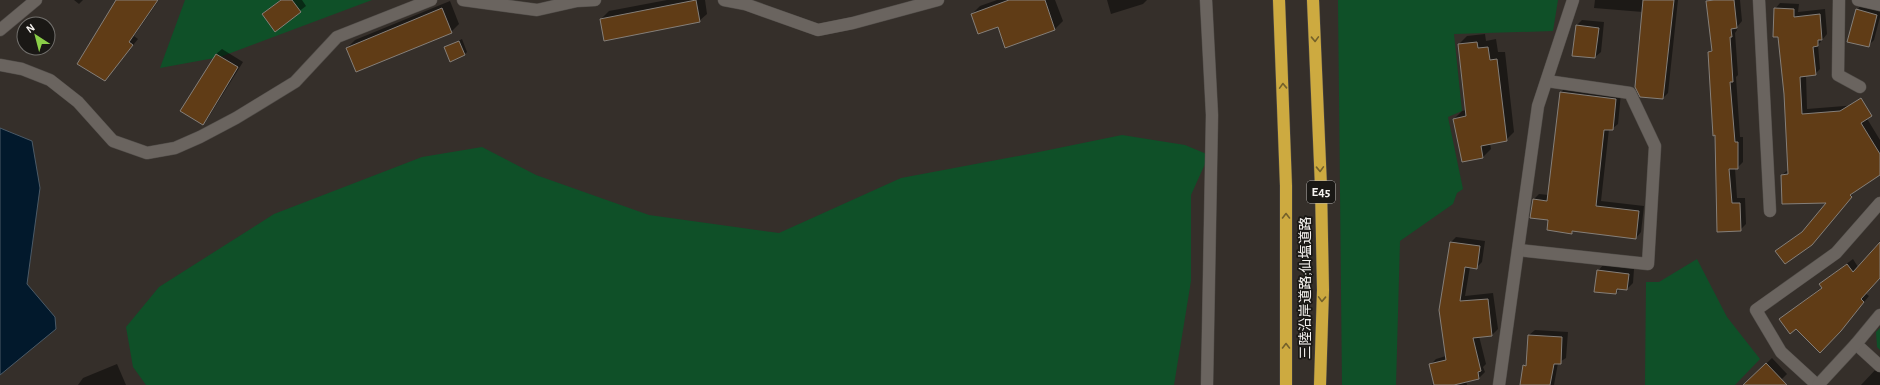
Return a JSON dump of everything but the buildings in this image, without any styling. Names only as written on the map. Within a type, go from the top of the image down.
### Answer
[{"type":"highway","name":"三陸沿岸道路;仙塩道路","points":[[1279,0],[1286,186],[1286,385]]},
{"type":"highway","name":"三陸沿岸道路;仙塩道路","points":[[1313,0],[1321,187],[1323,290],[1320,385]]},
{"type":"street","points":[[0,30],[36,0]]},
{"type":"street","points":[[0,65],[22,69],[50,80],[78,102],[113,141],[147,153],[175,148],[200,137],[236,118],[289,86],[295,82],[337,37],[431,0]]},
{"type":"street","points":[[463,0],[537,10],[577,1],[595,0]]},
{"type":"street","points":[[724,0],[745,4],[818,30],[853,23],[938,0]]},
{"type":"street","points":[[1206,0],[1212,115],[1207,385]]},
{"type":"street","points":[[1499,385],[1538,106],[1573,0]]},
{"type":"street","points":[[1759,0],[1770,211]]},
{"type":"street","points":[[1839,0],[1838,75],[1860,87]]},
{"type":"street","points":[[1858,0],[1880,5]]},
{"type":"street","points":[[1518,250],[1648,264],[1655,146],[1630,93],[1546,81]]},
{"type":"street","points":[[1880,203],[1836,253],[1756,310],[1781,352],[1818,385],[1856,344],[1880,315]]},
{"type":"street","points":[[1856,344],[1880,366]]},
{"type":"green space","points":[[185,0],[372,0],[220,57],[160,68]]},
{"type":"green space","points":[[1338,0],[1558,0],[1553,31],[1454,34],[1462,111],[1448,117],[1463,189],[1457,193],[1453,204],[1400,241],[1396,385],[1342,385]]},
{"type":"green space","points":[[1122,135],[1185,145],[1209,155],[1191,195],[1191,281],[1174,385],[146,385],[133,367],[126,327],[159,287],[274,214],[422,157],[482,147],[536,175],[649,215],[779,233],[901,178]]},
{"type":"green space","points":[[1697,259],[1727,317],[1760,359],[1735,385],[1645,385],[1646,282],[1659,282]]},
{"type":"green space","points":[[1880,328],[1880,350],[1877,347],[1876,332]]},
{"type":"water","points":[[0,128],[32,141],[40,188],[27,284],[55,317],[56,329],[0,375]]}]
